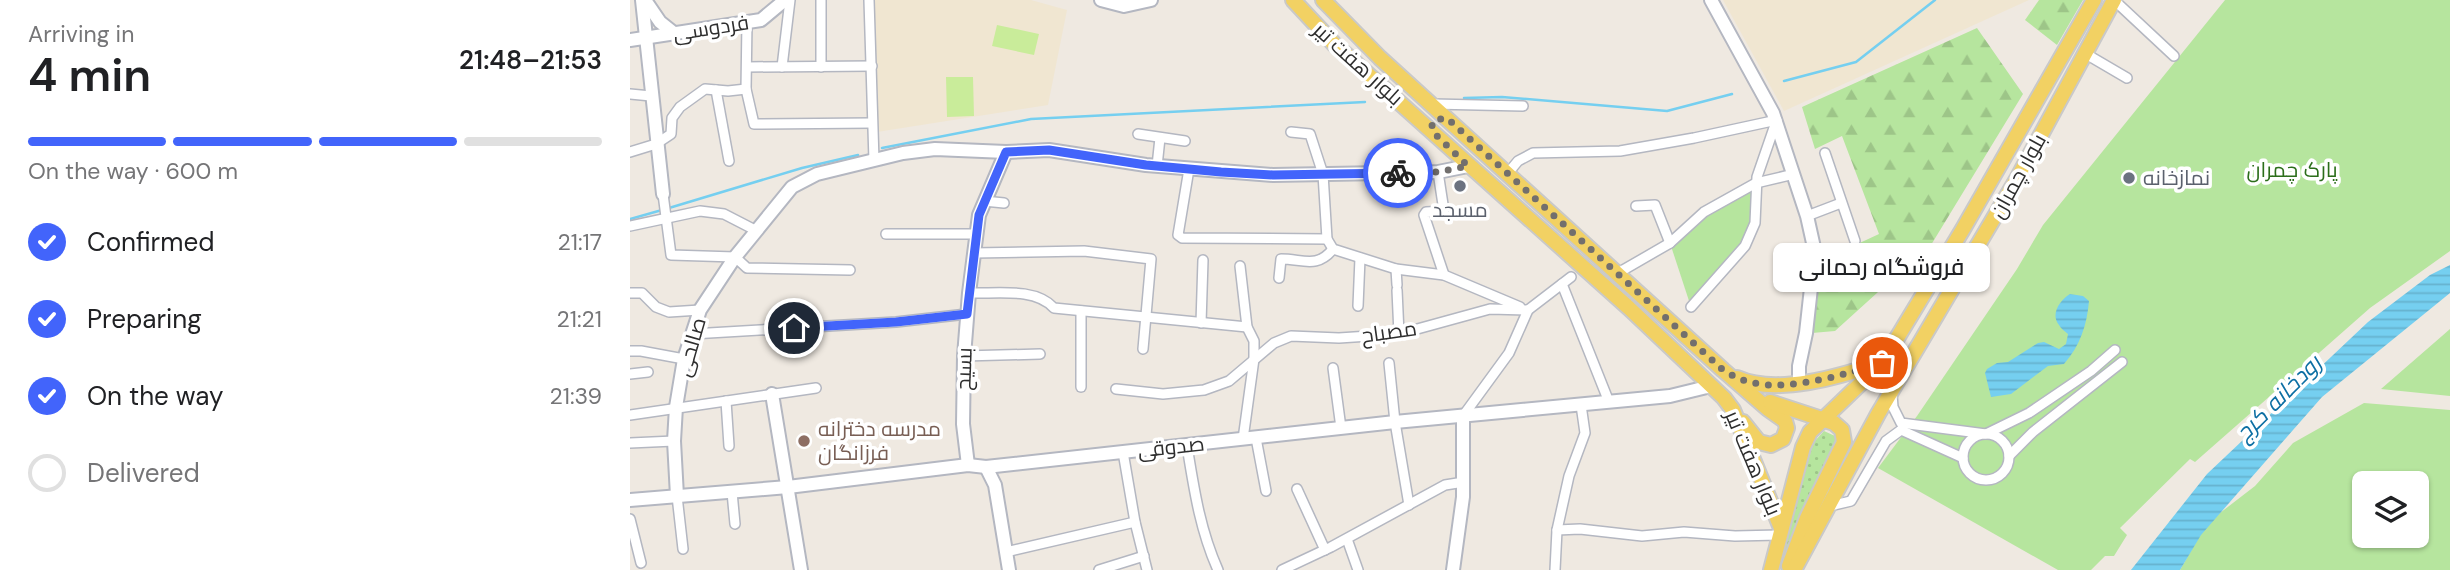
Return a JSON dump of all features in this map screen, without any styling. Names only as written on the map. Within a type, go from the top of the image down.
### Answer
[{"type":"main road","name":"بلوار هفت تیر","points":[[1293,0],[1334,44],[1629,308],[1711,386],[1759,442],[1771,445],[1783,439],[1787,428],[1785,421],[1723,370],[1351,30],[1323,0]]},
{"type":"main road","name":"بلوار چمران","points":[[1780,532],[1802,447],[1810,432],[1882,363],[2094,0]]},
{"type":"main road","name":"بلوار چمران","points":[[1794,570],[1892,391],[1998,212],[2114,0]]},
{"type":"main road","points":[[1415,115],[1423,116],[1431,103]]},
{"type":"main road","points":[[1433,132],[1434,120],[1447,118]]},
{"type":"main road","name":"بلوار هفت تیر","points":[[1723,370],[1741,380],[1757,384],[1841,376],[1882,363]]},
{"type":"main road","points":[[1752,396],[1835,423],[1842,430],[1843,442],[1807,519],[1787,570]]},
{"type":"main road","name":"بلوار هفت تیر","points":[[1733,410],[1780,532]]},
{"type":"main road","points":[[1771,570],[1780,532]]},
{"type":"street","points":[[643,0],[660,22],[675,34]]},
{"type":"street","points":[[643,0],[656,144],[671,254],[735,257],[747,268],[850,270]]},
{"type":"street","points":[[782,67],[787,0]]},
{"type":"street","name":"فردوسی","points":[[630,40],[761,20],[787,0]]},
{"type":"street","points":[[821,0],[821,67]]},
{"type":"street","points":[[869,0],[874,161],[903,153],[935,149],[1006,152],[1049,150],[1157,166],[1273,175],[1438,172],[1468,166]]},
{"type":"street","points":[[1101,0],[1124,6],[1148,1]]},
{"type":"street","points":[[1712,0],[1777,120],[1807,216],[1815,252],[1806,333],[1798,366],[1799,382]]},
{"type":"street","points":[[2114,0],[2174,56]]},
{"type":"street","points":[[747,22],[746,89],[754,124],[872,123]]},
{"type":"street","points":[[2086,54],[2127,78]]},
{"type":"street","points":[[747,68],[872,66]]},
{"type":"street","points":[[630,152],[656,144],[671,134],[672,118],[680,107],[705,89],[746,89]]},
{"type":"street","points":[[716,90],[729,160]]},
{"type":"street","points":[[630,94],[651,96]]},
{"type":"street","points":[[1431,103],[1523,106]]},
{"type":"street","points":[[1508,173],[1518,161],[1533,153],[1620,151],[1777,120]]},
{"type":"street","points":[[1691,307],[1745,246],[1755,223],[1756,184],[1777,120]]},
{"type":"street","points":[[1292,132],[1310,134],[1323,174],[1327,239],[1333,249],[1396,270],[1444,275],[1528,310]]},
{"type":"street","points":[[1138,134],[1185,141]]},
{"type":"street","points":[[1157,166],[1160,138]]},
{"type":"street","name":"بسیح","points":[[968,465],[963,424],[964,356],[969,293],[979,215],[1006,152]]},
{"type":"street","points":[[1825,153],[1855,241]]},
{"type":"street","name":"صالحی","points":[[677,496],[674,442],[676,407],[684,359],[700,310],[735,257],[792,187],[817,174],[874,161]]},
{"type":"street","points":[[1189,169],[1180,237],[1327,239]]},
{"type":"street","points":[[1438,172],[1444,211],[1426,212],[1424,215],[1444,275]]},
{"type":"street","points":[[1618,273],[1670,243],[1704,212],[1756,184],[1794,174]]},
{"type":"street","points":[[984,201],[1004,203]]},
{"type":"street","points":[[1807,216],[1841,204]]},
{"type":"street","points":[[1636,206],[1654,205],[1670,243]]},
{"type":"street","points":[[630,226],[700,211],[724,214],[757,232]]},
{"type":"street","points":[[886,234],[977,234]]},
{"type":"street","points":[[1279,278],[1281,258],[1318,262],[1326,258],[1333,249]]},
{"type":"street","points":[[974,253],[1084,251],[1149,258],[1152,262],[1143,349]]},
{"type":"street","points":[[1358,306],[1360,258]]},
{"type":"street","points":[[1201,323],[1203,260]]},
{"type":"street","points":[[1240,266],[1247,327],[1254,341],[1250,438],[1266,491]]},
{"type":"street","points":[[1396,270],[1399,334]]},
{"type":"street","points":[[1453,570],[1464,482],[1463,416],[1509,353],[1528,310],[1571,277]]},
{"type":"street","points":[[1562,284],[1609,402]]},
{"type":"street","points":[[630,293],[642,293],[656,307],[670,312],[700,310]]},
{"type":"street","points":[[969,293],[1035,296],[1044,298],[1054,308],[1247,327]]},
{"type":"street","name":"مصباح","points":[[1116,389],[1163,394],[1204,390],[1229,381],[1274,343],[1291,336],[1339,338],[1399,334],[1490,309],[1528,310]]},
{"type":"street","points":[[1081,311],[1081,387]]},
{"type":"street","points":[[692,334],[896,322],[967,314]]},
{"type":"street","points":[[1830,506],[1851,502],[1886,441],[1901,427],[1986,434],[1999,438],[2009,456],[2009,463],[2001,475],[1987,480],[1973,476],[1963,458],[1967,444],[1978,435],[1986,434],[2029,412],[2091,370],[2115,350]]},
{"type":"street","points":[[630,351],[684,359]]},
{"type":"street","points":[[964,356],[1040,354]]},
{"type":"street","points":[[2009,456],[2033,432],[2122,362]]},
{"type":"street","points":[[1389,363],[1395,422],[1409,505]]},
{"type":"street","points":[[1334,368],[1340,428]]},
{"type":"street","points":[[630,374],[648,372]]},
{"type":"street","name":"صدوقی","points":[[630,500],[788,487],[968,465],[986,467],[1395,422],[1670,396],[1711,386]]},
{"type":"street","points":[[630,415],[816,388]]},
{"type":"street","points":[[1892,391],[1893,407],[1901,427],[1963,458]]},
{"type":"street","points":[[772,394],[801,570]]},
{"type":"street","points":[[726,401],[729,446]]},
{"type":"street","points":[[1555,570],[1557,530],[1569,476],[1585,433],[1581,405]]},
{"type":"street","points":[[630,443],[674,442]]},
{"type":"street","points":[[1186,446],[1206,545],[1218,570]]},
{"type":"street","points":[[1123,453],[1135,522],[1147,570]]},
{"type":"street","points":[[995,485],[1004,475],[1025,463]]},
{"type":"street","points":[[986,467],[995,485],[1009,570]]},
{"type":"street","points":[[1282,570],[1325,550],[1445,485],[1464,482]]},
{"type":"street","points":[[1297,489],[1325,550]]},
{"type":"street","points":[[732,492],[735,524]]},
{"type":"street","points":[[677,496],[683,549]]},
{"type":"street","points":[[630,519],[632,538],[641,563]]},
{"type":"street","points":[[1006,552],[1135,522]]},
{"type":"street","points":[[1557,530],[1580,529],[1642,536],[1684,532],[1780,532]]},
{"type":"street","points":[[1347,538],[1359,570]]},
{"type":"street","points":[[1099,570],[1144,556]]},
{"type":"shaded area","points":[[873,0],[1031,0],[1067,10],[1048,105],[877,132]]},
{"type":"shaded area","points":[[1723,0],[2029,0],[1784,111]]},
{"type":"green space","points":[[2039,0],[2083,0],[2057,45],[2025,20]]},
{"type":"green space","name":"پارک چمران","points":[[2225,0],[2450,0],[2450,251],[2370,308],[2195,462],[2190,459],[2120,528],[2127,535],[2114,556],[2105,556],[2091,570],[2058,570],[1878,468],[1917,416],[2017,269],[2043,225]]},
{"type":"green space","points":[[997,25],[1039,34],[1034,55],[992,46]]},
{"type":"green space","points":[[1977,28],[2023,94],[1917,268],[1909,264],[1835,331],[1812,333],[1823,260],[1879,234],[1842,136],[1815,149],[1802,107]]},
{"type":"green space","points":[[946,77],[973,77],[974,116],[947,117]]},
{"type":"green space","points":[[1756,183],[1755,223],[1745,246],[1691,307],[1670,243],[1704,212]]},
{"type":"green space","points":[[2450,329],[2450,396],[2381,389],[2442,336]]},
{"type":"green space","points":[[2364,403],[2450,410],[2450,570],[2180,570],[2207,523],[2255,486],[2293,443]]},
{"type":"green space","points":[[1824,431],[1835,436],[1835,445],[1802,514],[1780,570],[1776,570],[1813,443]]},
{"type":"water","name":"رودخانه کرج","points":[[2450,265],[2450,293],[2322,397],[2201,535],[2180,570],[2131,570],[2207,474],[2368,322],[2430,275]]},
{"type":"water","points":[[2070,294],[2083,296],[2089,301],[2082,335],[2070,357],[2064,364],[2048,366],[2011,394],[1991,397],[1985,373],[1987,369],[1997,363],[2008,362],[2038,343],[2044,342],[2059,349],[2066,344],[2068,334],[2056,321],[2056,312]]},
{"type":"waterway","points":[[1784,81],[1856,62],[1935,0]]},
{"type":"waterway","points":[[1464,98],[1502,97],[1667,111],[1732,94]]},
{"type":"waterway","points":[[882,148],[1031,119],[1365,102]]},
{"type":"waterway","points":[[669,208],[802,168],[858,155]]},
{"type":"waterway","points":[[630,219],[662,210]]},
{"type":"way so far","points":[[1398,173],[1438,172],[1468,166],[1433,132],[1434,120],[1439,117],[1447,118],[1723,370],[1741,380],[1779,385],[1841,376],[1882,363]]},
{"type":"place","name":"نمازخانه","points":[[2129,178]]},
{"type":"place","name":"مسجد","points":[[1460,186]]},
{"type":"place","name":"فروشگاه رحمانی","points":[[1882,363]]},
{"type":"place","name":"مدرسه دخترانه فرزانگان","points":[[804,441]]},
{"type":"route","points":[[794,328],[896,322],[967,314],[979,215],[1006,152],[1049,150],[1146,165],[1273,175],[1398,173]]}]
